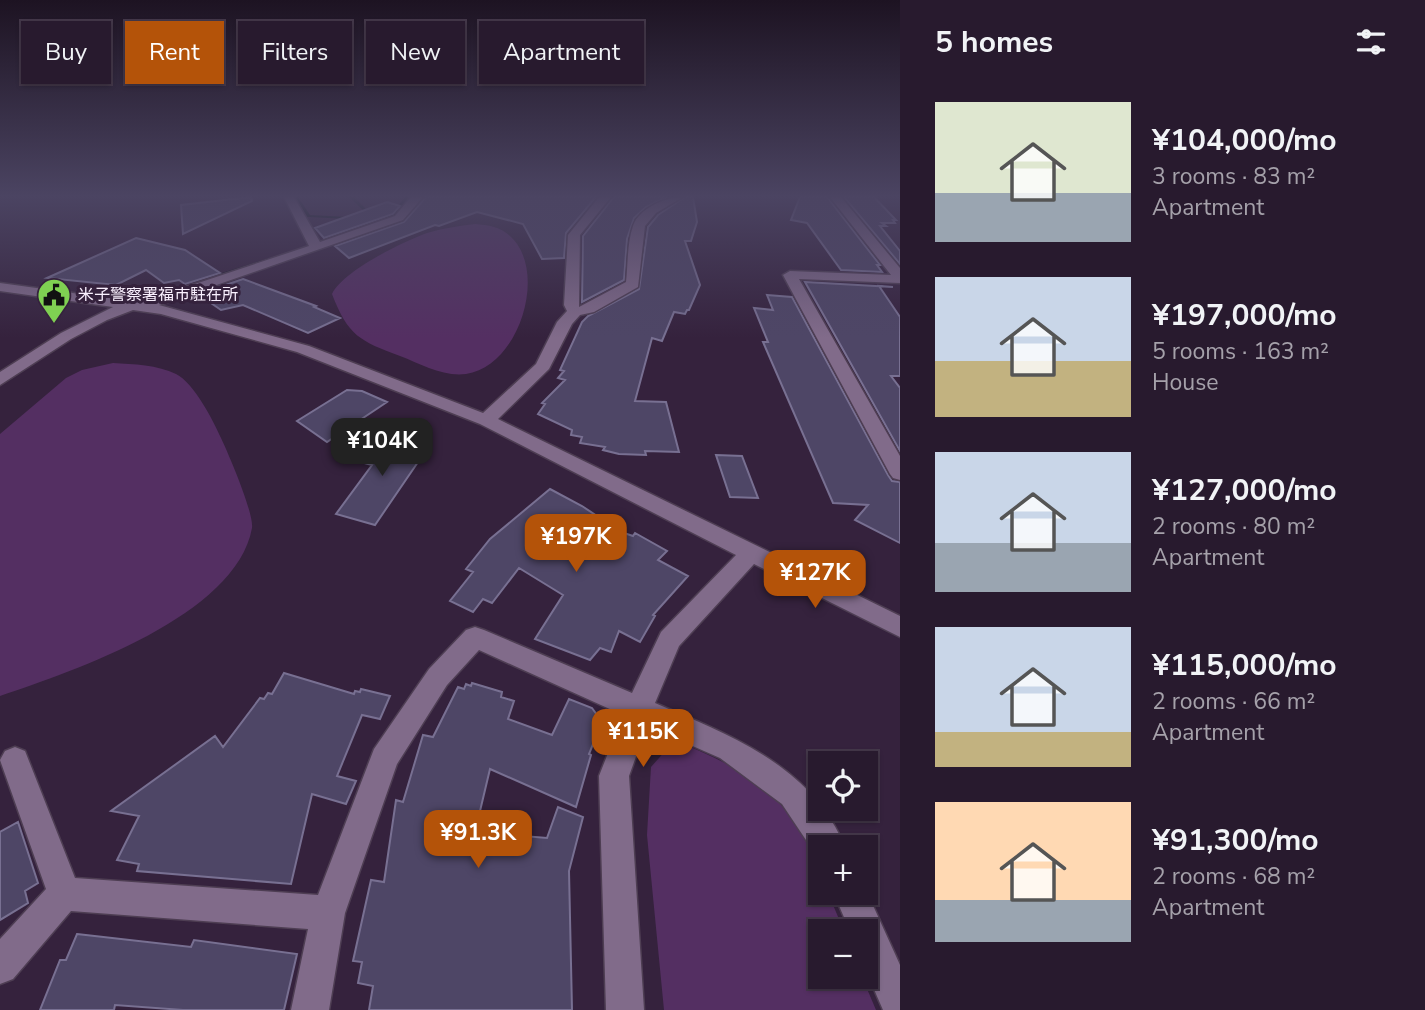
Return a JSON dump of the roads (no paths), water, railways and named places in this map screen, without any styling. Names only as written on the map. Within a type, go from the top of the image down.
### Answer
[{"type":"street","points":[[315,244],[317,248]]},
{"type":"street","points":[[0,380],[66,336],[102,317],[328,244]]},
{"type":"street","points":[[573,244],[571,305],[575,312]]},
{"type":"street","points":[[486,420],[543,366],[565,322],[575,312],[589,309],[633,284],[637,244]]},
{"type":"street","points":[[873,244],[900,278]]},
{"type":"street","points":[[900,278],[790,275],[900,474]]},
{"type":"street","points":[[0,287],[133,305],[225,325],[383,378],[486,420],[900,627]]},
{"type":"street","points":[[625,1010],[614,776],[654,670],[670,639],[751,553]]},
{"type":"street","points":[[310,1010],[328,913],[384,758],[438,677],[475,637],[640,707],[730,749],[793,794],[821,835]]},
{"type":"street","points":[[15,761],[64,894]]},
{"type":"street","points":[[0,966],[12,942],[64,894],[328,913]]},
{"type":"street","points":[[856,905],[900,1007]]},
{"type":"waterway","points":[[222,274],[271,259]]},
{"type":"place","name":"米子警察署福市駐在所","points":[[54,325]]}]
